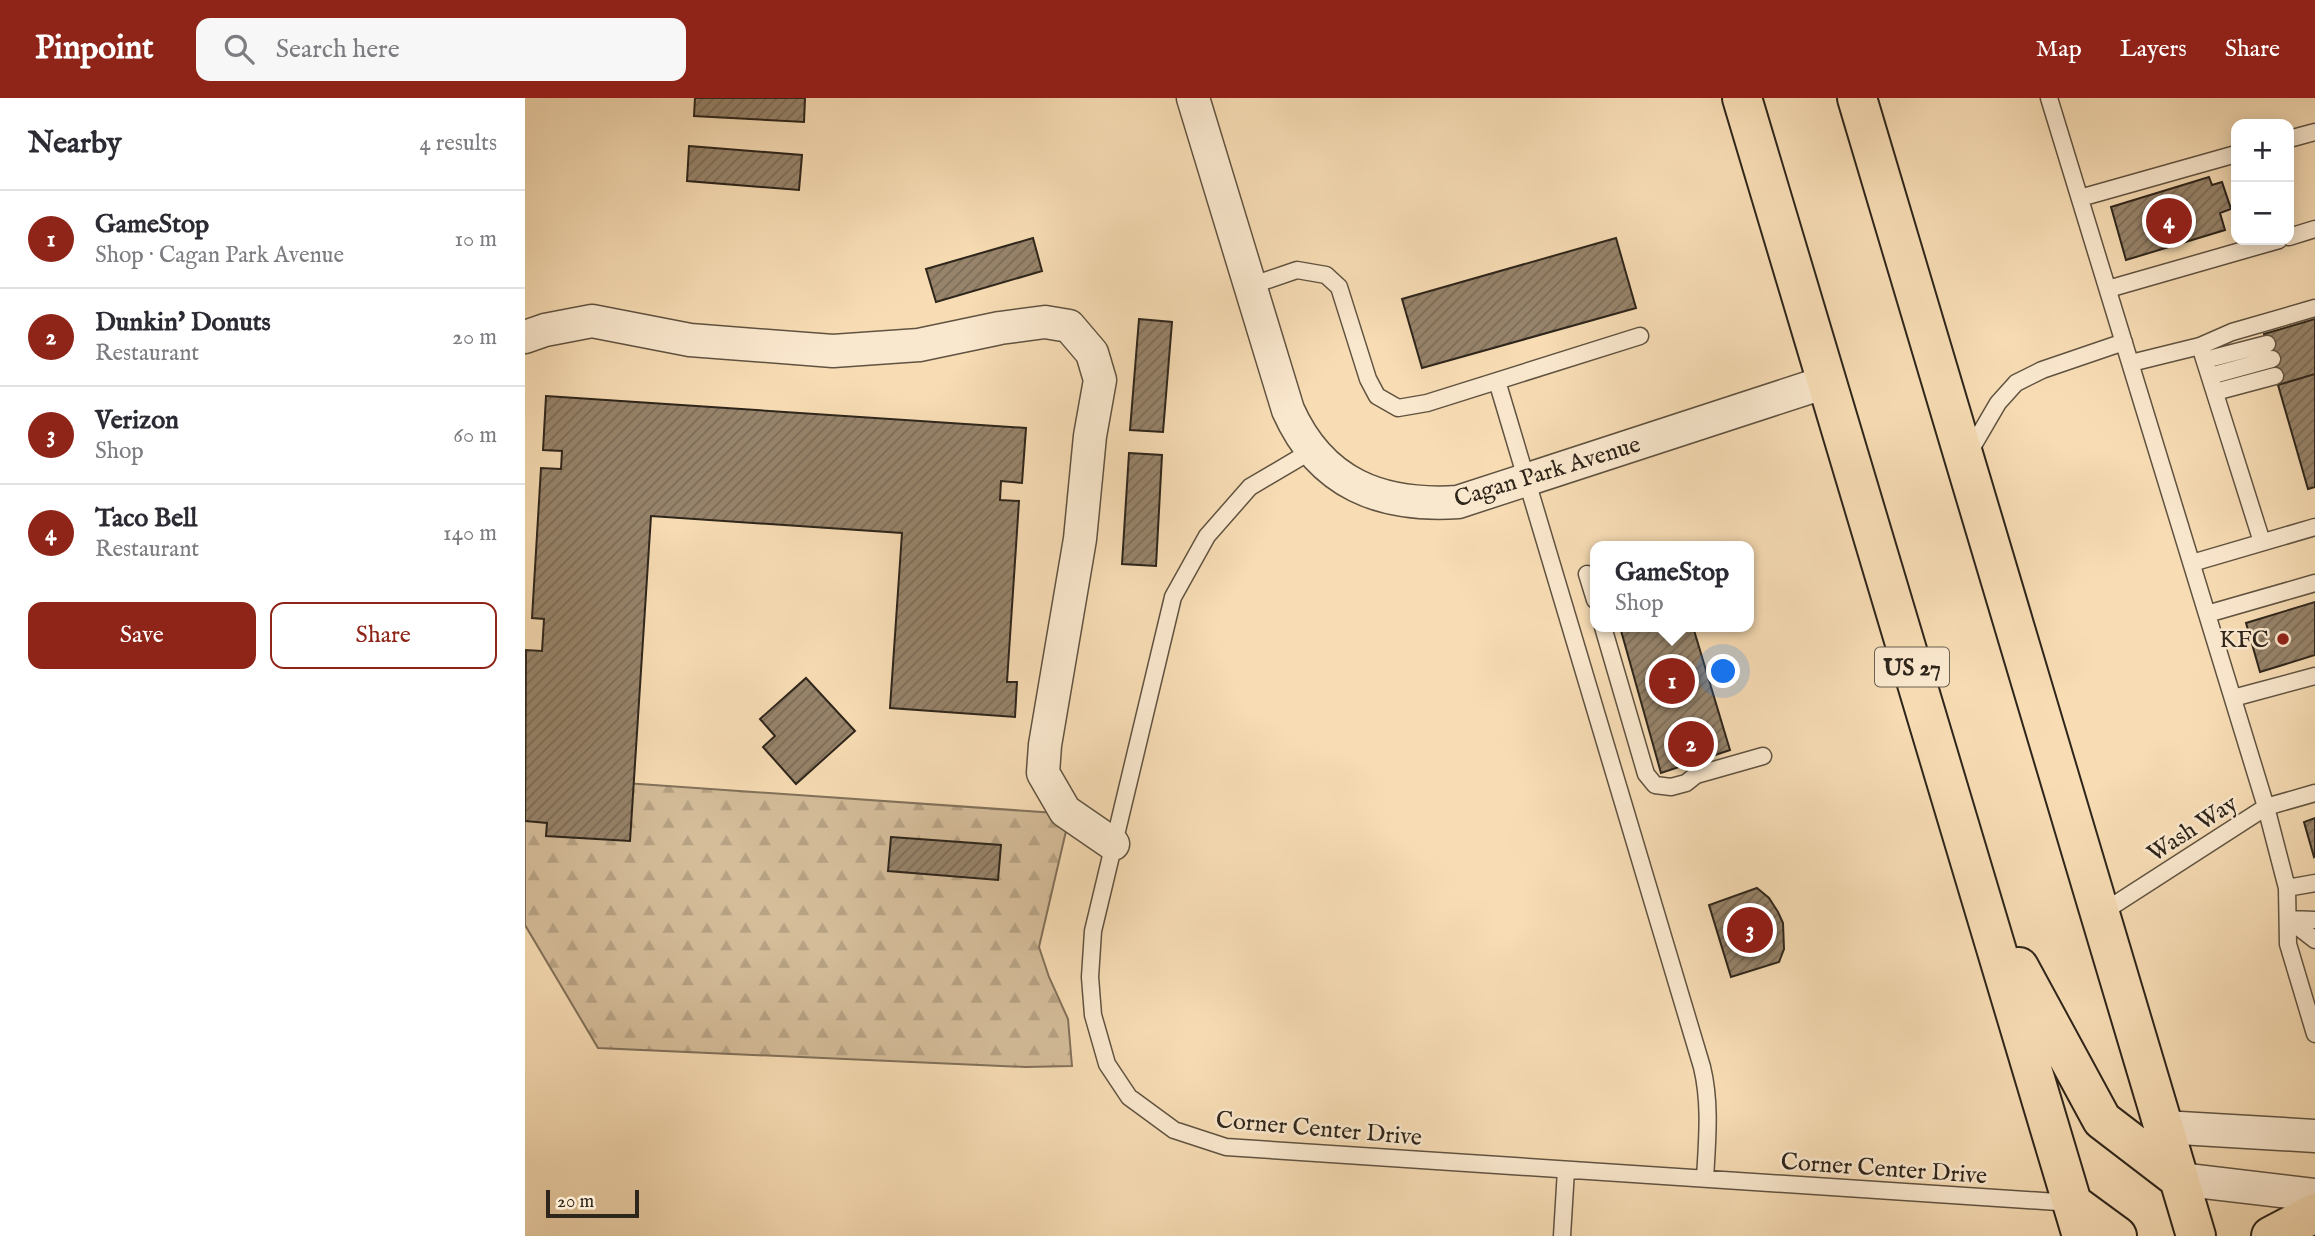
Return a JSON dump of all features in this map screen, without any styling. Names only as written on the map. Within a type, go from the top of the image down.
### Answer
[{"type":"highway","name":"US 27","points":[[1742,98],[2077,1219]]},
{"type":"highway","points":[[1857,98],[2196,1236]]},
{"type":"highway","points":[[1982,897],[2102,1120],[2179,1179]]},
{"type":"highway","points":[[2271,1236],[2315,1213]]},
{"type":"highway","points":[[2077,1219],[2117,1236]]},
{"type":"street","name":"Cagan Park Avenue","points":[[1193,98],[1288,410],[1311,452],[1331,470],[1354,484],[1406,502],[1458,502],[1826,382]]},
{"type":"street","points":[[525,337],[591,321],[690,340],[833,351],[919,345],[1000,328],[1045,322],[1069,326],[1092,352],[1100,380],[1090,436],[1080,539],[1045,745],[1043,773],[1065,811],[1114,844]]},
{"type":"street","points":[[2163,1127],[2315,1136]]},
{"type":"street","points":[[2179,1179],[2315,1195]]},
{"type":"lane","points":[[2049,98],[2266,807],[2287,888],[2288,944],[2315,1034]]},
{"type":"lane","points":[[2294,138],[2315,132]]},
{"type":"lane","points":[[2080,198],[2231,155]]},
{"type":"lane","points":[[2294,235],[2315,229]]},
{"type":"lane","points":[[2108,289],[2262,245]]},
{"type":"lane","points":[[1250,286],[1297,270],[1326,275],[1339,287],[1368,379],[1377,396],[1398,408],[1427,403],[1640,336]]},
{"type":"lane","points":[[2205,361],[2232,332],[2315,308]]},
{"type":"lane","points":[[1964,461],[1998,403],[2016,383],[2042,370],[2124,342]]},
{"type":"lane","points":[[2131,363],[2271,360],[2215,392]]},
{"type":"lane","points":[[2205,361],[2262,542]]},
{"type":"lane","points":[[1497,381],[1704,1075],[1708,1117],[1705,1179]]},
{"type":"lane","name":"Corner Center Drive","points":[[1311,452],[1250,487],[1207,536],[1173,597],[1093,931],[1090,977],[1093,1014],[1107,1064],[1129,1097],[1174,1130],[1226,1147],[1705,1179],[2077,1219]]},
{"type":"lane","points":[[2192,563],[2315,527]]},
{"type":"lane","points":[[1587,574],[1590,584]]},
{"type":"lane","points":[[2207,614],[2315,583]]},
{"type":"lane","points":[[1604,632],[1646,774],[1655,785],[1671,787],[1686,783],[1696,775],[1763,756]]},
{"type":"lane","points":[[2233,698],[2315,676]]},
{"type":"lane","name":"Wash Way","points":[[2099,914],[2266,807],[2315,793]]},
{"type":"lane","points":[[2287,888],[2315,883]]},
{"type":"lane","points":[[2288,919],[2315,920]]},
{"type":"lane","points":[[2288,919],[2315,940]]},
{"type":"lane","points":[[1562,1236],[1566,1170]]},
{"type":"green space","points":[[525,776],[1070,814],[1039,947],[1068,1019],[1072,1066],[1025,1067],[598,1048],[525,925]]},
{"type":"building","points":[[695,98],[805,98],[804,122],[694,116]]},
{"type":"building","points":[[689,146],[802,155],[799,190],[687,181]]},
{"type":"building","points":[[2209,177],[2212,185],[2222,182],[2231,209],[2220,213],[2225,230],[2126,260],[2111,207]]},
{"type":"building","points":[[1033,238],[1042,271],[936,302],[926,269]]},
{"type":"building","points":[[1616,238],[1636,308],[1422,368],[1402,299]]},
{"type":"building","points":[[1139,319],[1172,322],[1163,432],[1130,430]]},
{"type":"building","points":[[2315,319],[2315,374],[2278,385],[2264,334]]},
{"type":"building","points":[[2315,374],[2315,487],[2308,489],[2278,385]]},
{"type":"building","points":[[546,396],[1026,428],[1022,483],[1001,481],[1000,500],[1019,501],[1007,682],[1017,682],[1015,717],[890,708],[902,533],[651,516],[630,841],[546,836],[547,823],[525,821],[526,650],[542,651],[544,619],[532,618],[541,468],[561,469],[562,451],[543,450]]},
{"type":"building","points":[[1129,453],[1162,455],[1156,566],[1122,564]]},
{"type":"building","name":"KFC","points":[[2315,602],[2315,655],[2260,672],[2246,623]]},
{"type":"building","points":[[1621,632],[1695,632],[1730,750],[1661,773]]},
{"type":"building","points":[[806,678],[855,731],[796,784],[763,747],[775,736],[760,719]]},
{"type":"building","points":[[2315,818],[2315,856],[2314,857],[2304,822]]},
{"type":"building","points":[[891,837],[1001,845],[998,880],[888,871]]},
{"type":"building","points":[[1757,888],[1769,898],[1783,923],[1784,949],[1779,962],[1731,977],[1709,905]]},
{"type":"place","name":"Taco Bell","points":[[2169,221]]},
{"type":"place","name":"KFC","points":[[2283,639]]},
{"type":"place","name":"GameStop","points":[[1672,681]]},
{"type":"place","name":"Dunkin' Donuts","points":[[1691,744]]},
{"type":"place","name":"Verizon","points":[[1750,930]]}]
